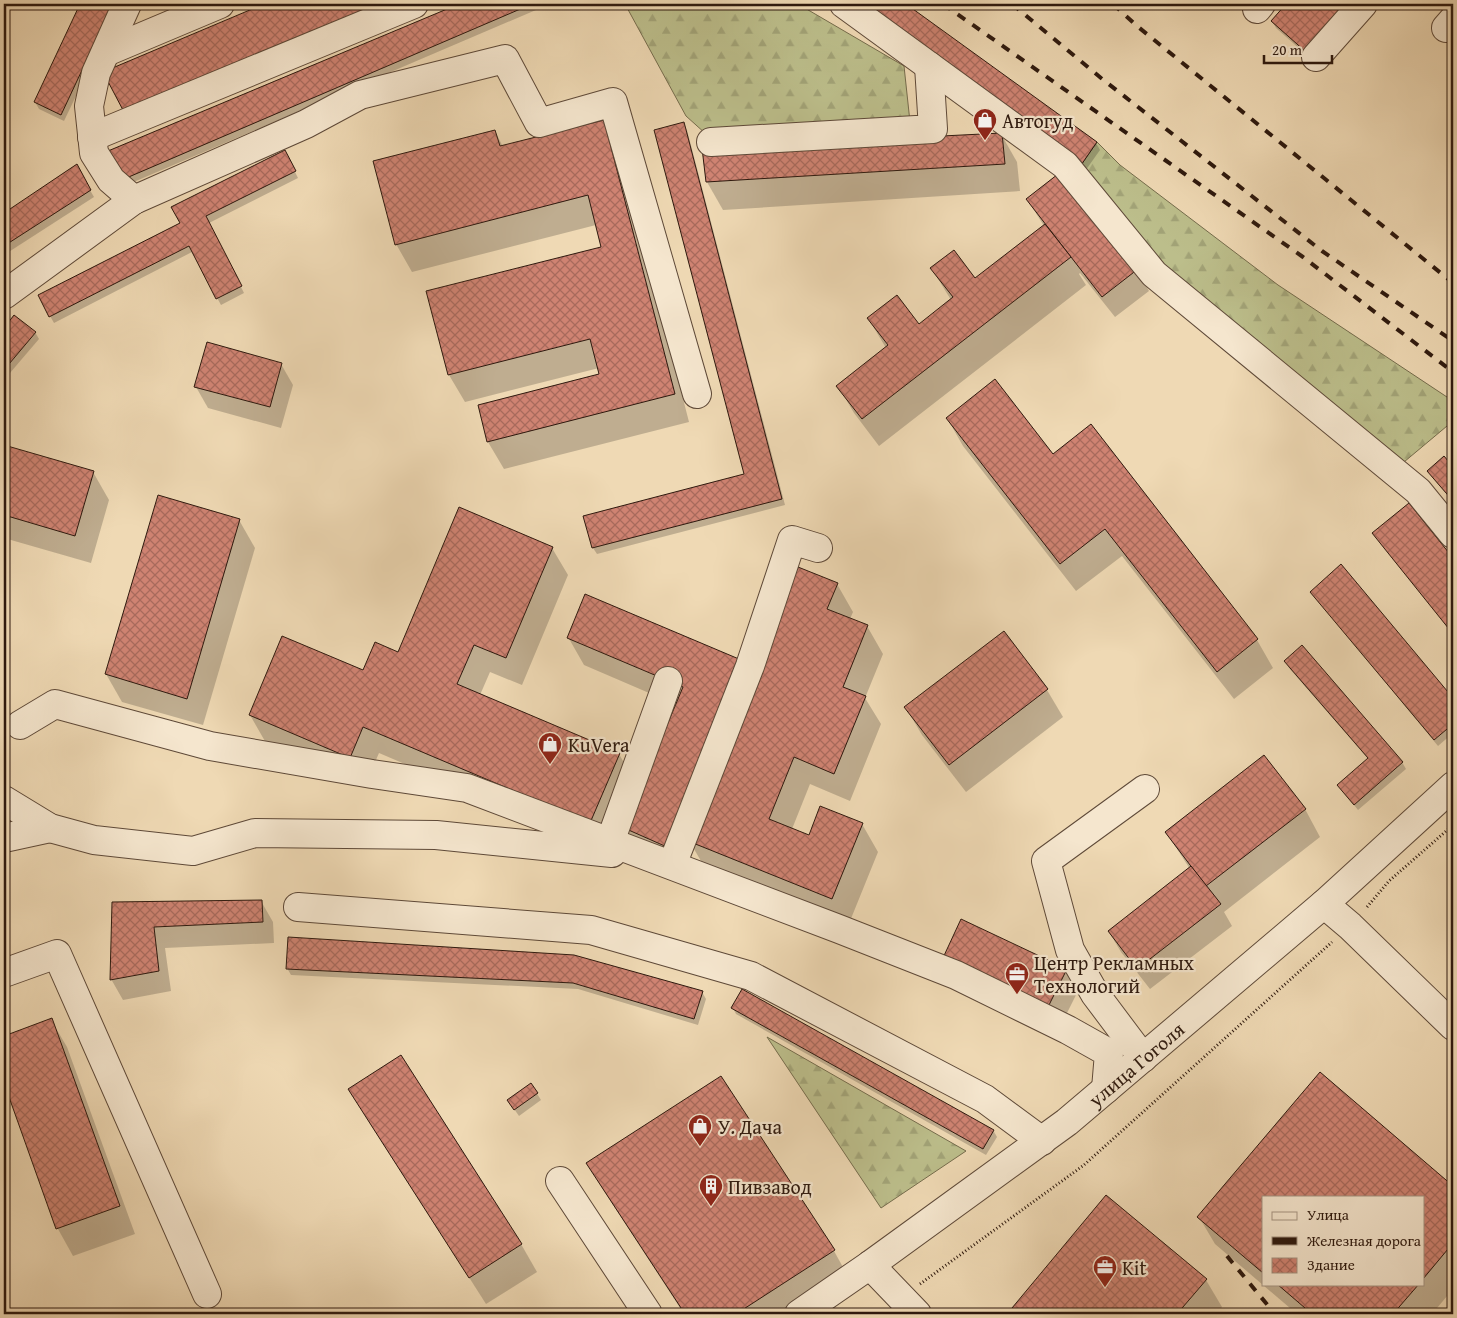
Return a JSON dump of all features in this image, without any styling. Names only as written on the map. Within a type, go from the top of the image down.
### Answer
[{"type":"street","points":[[127,4],[96,73],[89,106],[94,153],[111,180],[134,200]]},
{"type":"street","points":[[106,52],[220,4]]},
{"type":"street","points":[[92,136],[414,4]]},
{"type":"street","points":[[844,4],[1066,165],[1154,274],[1418,491],[1453,534]]},
{"type":"street","points":[[1316,57],[1363,4]]},
{"type":"street","points":[[4,295],[134,200],[306,124],[360,95],[505,60],[539,123],[613,102],[697,394]]},
{"type":"street","points":[[711,142],[933,130],[930,66]]},
{"type":"street","points":[[662,861],[750,666],[792,540],[818,548]]},
{"type":"street","points":[[610,842],[668,681]]},
{"type":"street","points":[[20,726],[55,704],[210,746],[466,788],[662,861],[956,975],[1068,1030],[1109,1053],[1106,1089]]},
{"type":"street","name":"улица Гоголя","points":[[799,1314],[870,1265],[1067,1122],[1324,904],[1453,786]]},
{"type":"street","points":[[1143,1058],[1095,994],[1070,950],[1046,861],[1145,789]]},
{"type":"street","points":[[4,800],[50,828],[94,840],[193,851],[255,833],[436,836],[662,861]]},
{"type":"street","points":[[4,838],[50,828]]},
{"type":"street","points":[[1324,904],[1350,926],[1453,1026]]},
{"type":"street","points":[[298,907],[591,930],[751,976],[985,1099],[1042,1140]]},
{"type":"street","points":[[4,973],[57,954],[207,1294]]},
{"type":"street","points":[[560,1181],[648,1314]]},
{"type":"street","points":[[870,1265],[910,1306]]},
{"type":"path","points":[[910,1306],[1084,1164],[1350,926],[1389,881],[1453,825]]},
{"type":"green space","points":[[625,4],[798,4],[904,66],[910,122],[706,134],[686,116]]},
{"type":"green space","points":[[1097,142],[1120,165],[1278,285],[1453,401],[1453,421],[1404,462],[1162,264],[1079,168]]},
{"type":"green space","points":[[767,1037],[966,1151],[881,1208]]},
{"type":"building","points":[[80,4],[113,4],[61,115],[34,102]]},
{"type":"building","points":[[264,4],[381,4],[124,112],[103,72]]},
{"type":"building","points":[[459,4],[532,4],[117,182],[108,151]]},
{"type":"building","points":[[852,4],[906,4],[1097,142],[1079,168]]},
{"type":"building","points":[[1286,4],[1348,4],[1306,52],[1271,21]]},
{"type":"building","points":[[604,120],[675,394],[487,442],[478,405],[599,374],[590,339],[448,375],[426,291],[601,247],[588,195],[395,245],[373,161],[495,130],[500,146]]},
{"type":"building","points":[[684,122],[782,499],[592,548],[583,516],[744,474],[654,130]]},
{"type":"building","points":[[1002,133],[1005,164],[706,182],[702,148]]},
{"type":"building","points":[[285,150],[296,171],[206,216],[242,286],[216,299],[189,246],[49,317],[38,295],[180,223],[171,207]]},
{"type":"building","points":[[77,164],[91,190],[4,246],[4,213]]},
{"type":"building","points":[[1062,171],[1138,269],[1102,297],[1026,199]]},
{"type":"building","points":[[1045,224],[1071,257],[862,419],[836,386],[888,345],[867,318],[897,295],[919,324],[953,297],[930,268],[954,250],[975,278]]},
{"type":"building","points":[[14,315],[36,332],[4,370],[4,328]]},
{"type":"building","points":[[207,342],[282,363],[270,407],[194,387]]},
{"type":"building","points":[[995,379],[1053,454],[1091,424],[1258,639],[1217,672],[1105,529],[1060,564],[946,418]]},
{"type":"building","points":[[4,445],[94,471],[75,536],[4,515]]},
{"type":"building","points":[[1444,456],[1453,467],[1453,501],[1427,471]]},
{"type":"building","points":[[158,495],[240,519],[187,699],[105,674]]},
{"type":"building","points":[[1409,503],[1453,558],[1453,634],[1372,533]]},
{"type":"building","points":[[459,507],[553,547],[506,658],[474,645],[457,684],[620,753],[590,823],[363,727],[350,758],[249,715],[282,636],[363,670],[375,642],[398,652]]},
{"type":"building","points":[[1341,564],[1453,698],[1453,724],[1434,740],[1310,592]]},
{"type":"building","points":[[798,567],[838,583],[827,609],[868,625],[843,687],[866,696],[834,774],[794,757],[769,819],[809,835],[820,806],[863,823],[832,899],[688,841]]},
{"type":"building","points":[[585,594],[746,662],[667,847],[624,828],[683,687],[567,638]]},
{"type":"building","points":[[1004,631],[1048,689],[949,765],[904,707]]},
{"type":"building","points":[[1302,645],[1403,762],[1354,805],[1337,785],[1368,758],[1284,661]]},
{"type":"building","points":[[1264,755],[1306,809],[1206,886],[1165,832]]},
{"type":"building","points":[[1191,866],[1221,904],[1137,969],[1108,931]]},
{"type":"building","points":[[262,900],[263,922],[154,927],[159,971],[110,980],[112,902]]},
{"type":"building","points":[[961,919],[1067,969],[1047,1009],[942,960]]},
{"type":"building","points":[[288,937],[574,955],[703,991],[694,1019],[573,983],[286,969]]},
{"type":"building","points":[[742,989],[994,1130],[983,1149],[731,1008]]},
{"type":"building","points":[[52,1018],[120,1206],[56,1229],[4,1083],[4,1036]]},
{"type":"building","points":[[401,1055],[522,1244],[469,1278],[348,1089]]},
{"type":"building","points":[[1320,1072],[1453,1186],[1453,1243],[1424,1278],[1424,1196],[1262,1196],[1262,1272],[1197,1217]]},
{"type":"building","name":"Пивзавод","points":[[721,1076],[835,1250],[736,1314],[685,1314],[586,1163]]},
{"type":"building","points":[[531,1083],[538,1093],[514,1110],[507,1100]]},
{"type":"building","points":[[1106,1195],[1207,1279],[1177,1314],[1007,1314]]},
{"type":"building","points":[[1279,1286],[1417,1286],[1393,1314],[1377,1314],[1370,1309],[1365,1314],[1312,1314]]},
{"type":"railway","points":[[943,4],[1303,257],[1453,372]]},
{"type":"railway","points":[[1012,4],[1101,78],[1322,251],[1453,341]]},
{"type":"railway","points":[[1113,4],[1137,26],[1453,283]]},
{"type":"railway","points":[[1227,1256],[1275,1314]]},
{"type":"place","name":"Автогуд","points":[[985,141]]},
{"type":"place","name":"KuVera","points":[[550,765]]},
{"type":"place","name":"Центр Рекламных Технологий","points":[[1017,995]]},
{"type":"place","name":"У. Дача","points":[[700,1147]]},
{"type":"place","name":"Пивзавод","points":[[711,1207]]},
{"type":"place","name":"Kit","points":[[1105,1288]]}]
